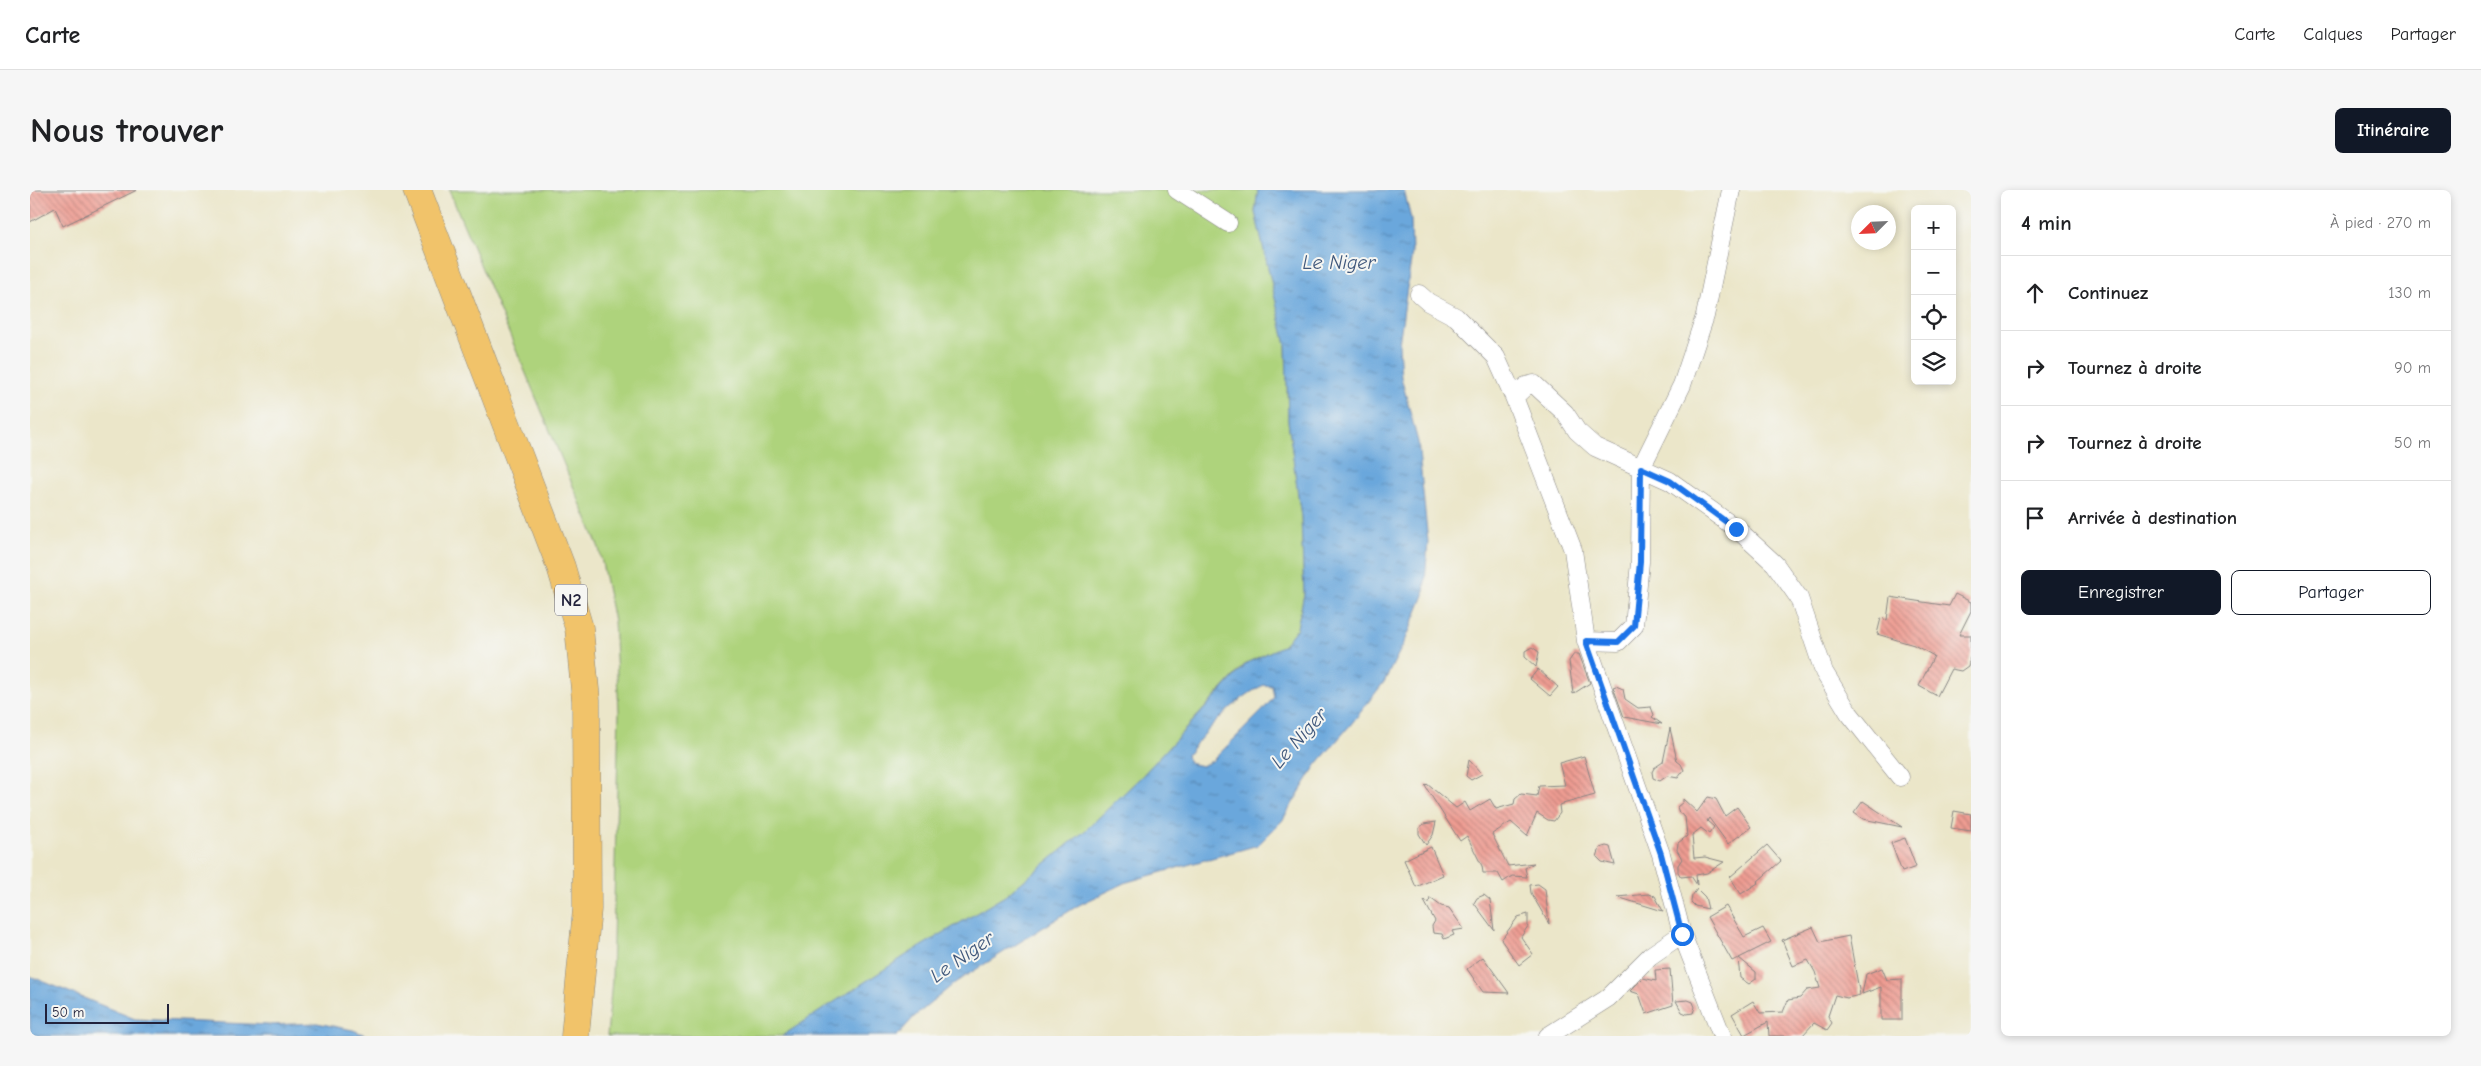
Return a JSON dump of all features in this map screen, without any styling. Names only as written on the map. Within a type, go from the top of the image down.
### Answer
[{"type":"highway","name":"N2","points":[[417,190],[561,567],[579,628],[586,700],[587,909],[575,1036]]},
{"type":"street","points":[[1177,190],[1228,223]]},
{"type":"street","points":[[1586,641],[1618,642],[1634,626],[1640,562],[1641,468],[1682,385],[1705,316],[1731,190]]},
{"type":"street","points":[[1419,294],[1428,302],[1456,316],[1496,357],[1514,397],[1572,550],[1586,641],[1661,854],[1682,934],[1722,1036]]},
{"type":"street","points":[[1514,397],[1534,384],[1565,413],[1577,432],[1595,447],[1670,481],[1736,529],[1775,564],[1799,598],[1824,672],[1849,713],[1900,776]]},
{"type":"street","points":[[1548,1036],[1608,998],[1650,956],[1682,934]]},
{"type":"green space","points":[[449,190],[1258,190],[1255,212],[1286,345],[1288,421],[1301,517],[1304,594],[1297,628],[1284,645],[1246,663],[1142,776],[1086,830],[1005,896],[908,954],[782,1036],[607,1036],[612,980],[619,711],[614,621],[599,548]]},
{"type":"water","name":"Le Niger","points":[[1258,190],[1404,190],[1411,219],[1412,253],[1399,344],[1401,377],[1418,442],[1428,542],[1424,595],[1406,639],[1384,682],[1316,765],[1282,821],[1258,845],[1127,882],[1079,905],[956,982],[914,1017],[897,1036],[782,1036],[908,954],[1005,896],[1086,830],[1142,776],[1247,663],[1284,645],[1297,628],[1304,594],[1301,517],[1288,421],[1286,345],[1255,212]],"holes":[[[1264,685],[1272,686],[1274,697],[1212,761],[1202,766],[1189,763],[1187,755],[1222,716],[1254,691]]]},
{"type":"water","points":[[30,976],[135,1019],[270,1025],[317,1023],[353,1030],[368,1036],[30,1036]]},
{"type":"building","points":[[30,190],[137,190],[63,226],[55,208],[30,222]]},
{"type":"building","points":[[1955,594],[1971,602],[1971,611],[1959,635],[1971,635],[1971,653],[1968,666],[1961,671],[1951,669],[1937,696],[1919,686],[1934,656],[1914,645],[1877,634],[1881,618],[1887,620],[1890,597],[1949,606]]},
{"type":"building","points":[[1532,647],[1539,652],[1536,667],[1525,657],[1525,651]]},
{"type":"building","points":[[1574,654],[1579,654],[1590,683],[1573,694],[1569,661]]},
{"type":"building","points":[[1538,669],[1558,687],[1550,696],[1530,679]]},
{"type":"building","points":[[1616,686],[1623,689],[1625,699],[1638,708],[1651,707],[1654,715],[1652,717],[1662,724],[1624,717],[1613,687]]},
{"type":"building","points":[[1670,728],[1677,761],[1684,770],[1678,778],[1667,776],[1660,781],[1653,778],[1652,772],[1654,768],[1663,762]]},
{"type":"building","points":[[1584,756],[1595,795],[1559,805],[1560,813],[1554,821],[1548,820],[1537,813],[1527,836],[1511,822],[1492,834],[1508,866],[1534,863],[1525,868],[1527,877],[1512,876],[1503,882],[1498,873],[1483,873],[1482,866],[1467,836],[1460,841],[1425,786],[1427,784],[1456,808],[1465,802],[1470,811],[1490,799],[1496,809],[1514,804],[1515,799],[1521,794],[1537,796],[1539,786],[1565,785],[1559,763]]},
{"type":"building","points":[[1469,760],[1482,774],[1471,780],[1466,776]]},
{"type":"building","points":[[1708,797],[1716,799],[1725,816],[1737,807],[1751,827],[1728,844],[1709,818],[1707,821],[1714,827],[1709,834],[1701,828],[1692,835],[1694,858],[1705,857],[1724,862],[1707,873],[1696,875],[1697,885],[1691,876],[1681,877],[1678,872],[1678,865],[1682,859],[1677,850],[1678,843],[1687,836],[1685,817],[1679,813],[1677,807],[1683,802],[1683,799],[1697,812]]},
{"type":"building","points":[[1863,801],[1902,827],[1863,819],[1854,813]]},
{"type":"building","points":[[1954,811],[1971,814],[1971,831],[1951,828]]},
{"type":"building","points":[[1436,822],[1433,835],[1426,845],[1419,834],[1419,828],[1424,824]]},
{"type":"building","points":[[1905,838],[1916,867],[1902,872],[1891,843]]},
{"type":"building","points":[[1767,845],[1781,861],[1758,883],[1741,894],[1730,877]]},
{"type":"building","points":[[1431,847],[1443,875],[1416,887],[1404,860]]},
{"type":"building","points":[[1610,847],[1615,865],[1602,862],[1597,857],[1600,848]]},
{"type":"building","points":[[1538,884],[1545,889],[1549,924],[1531,893],[1530,885]]},
{"type":"building","points":[[1697,889],[1705,897],[1708,909],[1695,906],[1691,902],[1692,896]]},
{"type":"building","points":[[1649,894],[1655,896],[1663,911],[1617,897]]},
{"type":"building","points":[[1484,895],[1490,900],[1494,930],[1474,903],[1477,898]]},
{"type":"building","points":[[1430,898],[1441,906],[1449,908],[1464,929],[1452,931],[1454,935],[1444,939],[1442,934],[1433,933],[1432,926],[1435,921],[1424,901],[1429,903]]},
{"type":"building","points":[[1726,906],[1744,937],[1763,928],[1771,942],[1739,958],[1756,972],[1756,979],[1749,984],[1740,978],[1738,958],[1732,961],[1707,917]]},
{"type":"building","points":[[1528,914],[1528,926],[1521,937],[1533,954],[1519,965],[1501,940],[1518,917]]},
{"type":"building","points":[[1813,927],[1820,942],[1849,936],[1860,995],[1847,998],[1835,995],[1828,1016],[1832,1023],[1827,1030],[1814,1023],[1802,1036],[1769,1036],[1768,1022],[1744,1035],[1732,1014],[1753,1001],[1760,1013],[1783,1012],[1788,1000],[1800,998],[1807,990],[1820,988],[1815,972],[1808,960],[1793,966],[1782,940]]},
{"type":"building","points":[[1483,957],[1509,993],[1483,992],[1467,969]]},
{"type":"building","points":[[1882,968],[1887,980],[1902,979],[1902,1020],[1881,1020],[1881,987],[1862,994],[1866,974]]},
{"type":"building","points":[[1670,969],[1673,1005],[1646,1014],[1639,994],[1630,991],[1643,978],[1656,981],[1655,970]]},
{"type":"building","points":[[1688,1000],[1693,1002],[1695,1007],[1693,1013],[1687,1014],[1682,1012],[1676,1001]]},
{"type":"route","points":[[1682,934],[1661,854],[1586,641],[1618,642],[1634,626],[1640,562],[1641,468],[1670,481],[1736,529]]}]
